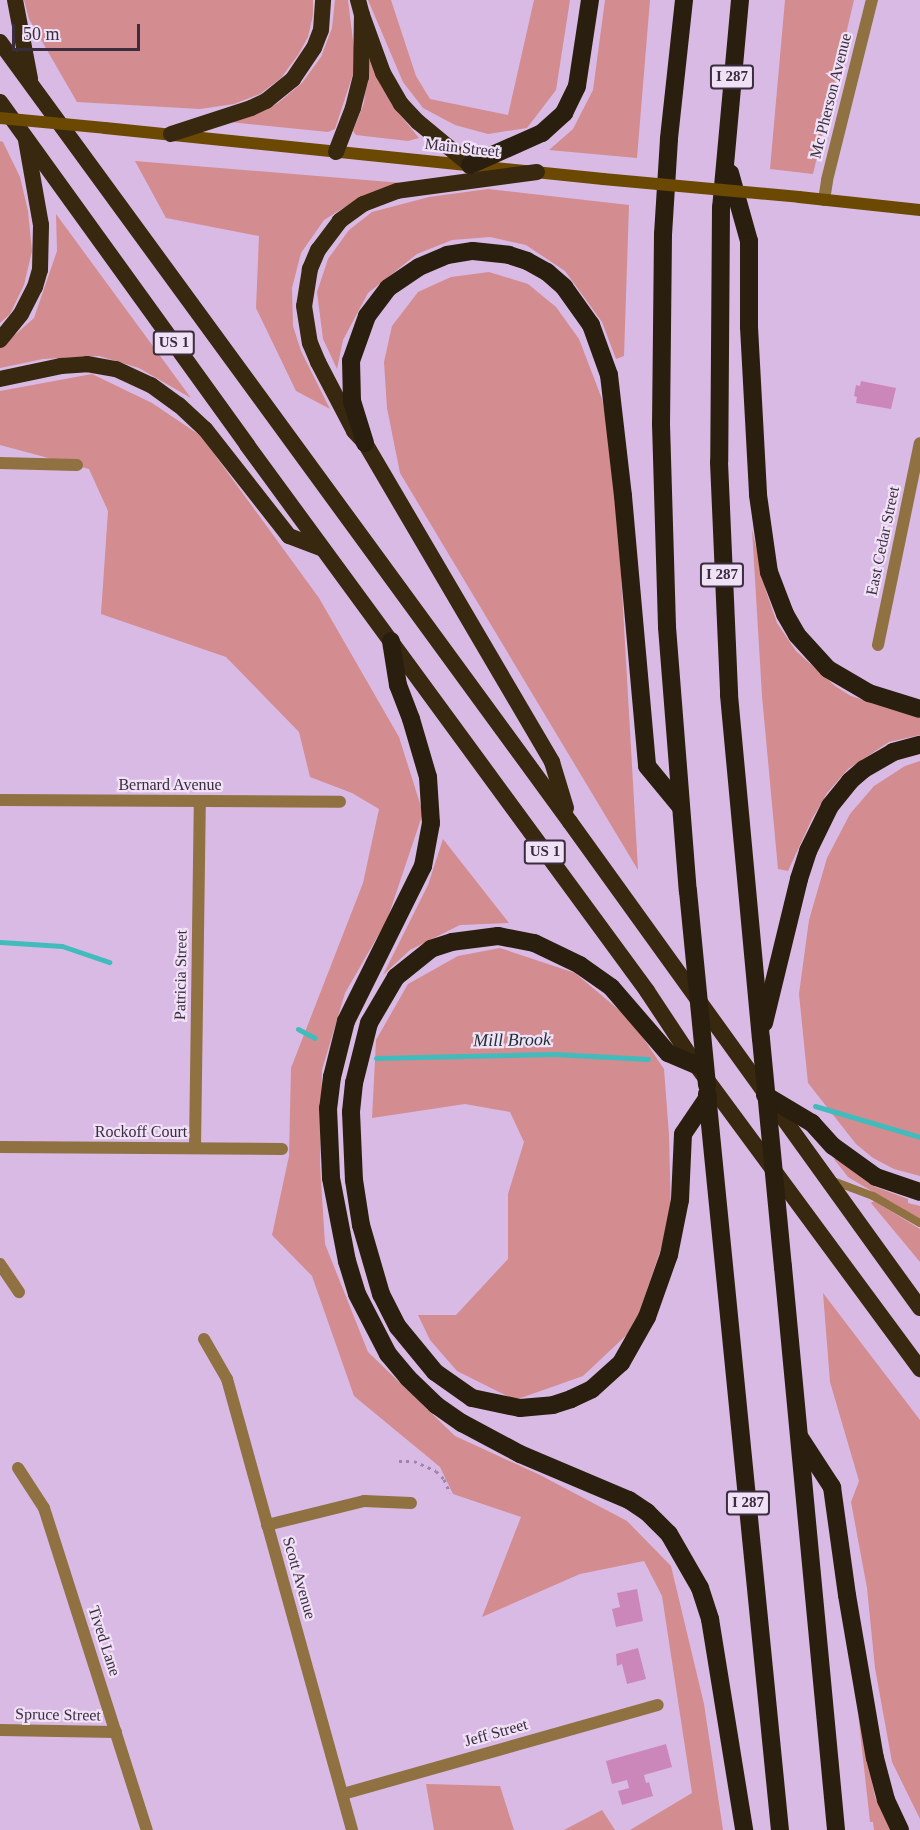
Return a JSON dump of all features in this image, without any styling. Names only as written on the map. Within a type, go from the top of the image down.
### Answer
[{"type":"highway","points":[[15,0],[30,82]]},
{"type":"highway","points":[[171,134],[251,108],[266,100],[293,79],[314,48],[321,30],[323,0]]},
{"type":"highway","points":[[360,8],[383,73],[401,104],[418,122],[470,165],[542,133],[564,113],[577,86],[590,0]]},
{"type":"highway","name":"I 287","points":[[684,0],[669,139],[661,335],[662,527],[667,627],[680,806],[780,1830]]},
{"type":"highway","name":"I 287","points":[[740,0],[725,154],[720,276],[722,578],[729,695],[756,994],[837,1830]]},
{"type":"highway","points":[[336,152],[358,92],[362,57],[360,8]]},
{"type":"highway","name":"US 1","points":[[0,42],[570,822],[920,1308]]},
{"type":"highway","name":"US 1","points":[[0,102],[647,991],[696,1065],[920,1369]]},
{"type":"highway","points":[[0,340],[21,314],[40,270],[41,225],[26,136]]},
{"type":"highway","points":[[725,154],[749,241],[748,327],[757,483],[761,534],[769,572],[785,615],[797,635],[828,669],[869,693],[920,709]]},
{"type":"highway","points":[[537,172],[397,191],[352,211],[327,235],[308,279],[304,306],[310,343],[318,362],[354,431],[365,443],[552,762],[570,822]]},
{"type":"highway","points":[[365,443],[352,401],[351,361],[367,316],[388,288],[419,267],[447,255],[473,251],[492,252],[527,261],[546,272],[564,287],[591,325],[609,375],[623,496],[647,766],[680,806]]},
{"type":"highway","points":[[0,379],[61,366],[87,364],[116,369],[152,385],[179,405],[205,429],[290,536],[324,549]]},
{"type":"highway","points":[[392,641],[398,685],[411,718],[428,777],[431,823],[423,866],[346,1021],[332,1077],[328,1108],[331,1178],[347,1261],[362,1304],[388,1354],[408,1378],[436,1405],[462,1423],[519,1454],[629,1500],[647,1512],[669,1534],[700,1588],[710,1619],[744,1830]]},
{"type":"highway","points":[[761,1039],[799,879],[808,851],[830,806],[864,769],[893,752],[920,744]]},
{"type":"highway","points":[[696,1065],[668,1053],[610,987],[580,965],[534,943],[498,936],[452,942],[431,949],[396,977],[369,1023],[360,1055],[353,1093],[352,1147],[361,1225],[369,1260],[381,1294],[398,1327],[414,1350],[452,1386],[472,1398],[493,1404],[520,1408],[553,1405],[592,1389],[626,1355],[647,1317],[676,1227],[683,1134],[707,1091]]},
{"type":"highway","points":[[765,1095],[812,1123],[833,1146],[876,1177],[920,1192]]},
{"type":"highway","points":[[799,1436],[832,1486],[847,1594],[875,1758],[886,1800],[900,1830]]},
{"type":"main road","name":"Main Street","points":[[0,118],[603,179],[799,196],[920,210]]},
{"type":"street","name":"Mc Pherson Avenue","points":[[824,200],[826,180],[872,0]]},
{"type":"street","name":"East Cedar Street","points":[[878,645],[920,442]]},
{"type":"street","points":[[0,464],[77,465]]},
{"type":"street","name":"Bernard Avenue","points":[[0,800],[340,802]]},
{"type":"street","name":"Patricia Street","points":[[195,1148],[200,801]]},
{"type":"street","name":"Rockoff Court","points":[[0,1148],[282,1149]]},
{"type":"street","points":[[0,1264],[20,1292]]},
{"type":"street","name":"Scott Avenue","points":[[204,1339],[227,1379],[352,1830]]},
{"type":"street","name":"Tived Lane","points":[[18,1468],[44,1508],[147,1830]]},
{"type":"street","points":[[267,1525],[364,1501],[411,1503]]},
{"type":"street","name":"Jeff Street","points":[[343,1794],[658,1705]]},
{"type":"street","name":"Spruce Street","points":[[0,1730],[116,1732]]},
{"type":"lane","points":[[828,1179],[873,1196],[920,1223]]},
{"type":"path","points":[[399,1461],[414,1461],[436,1471],[444,1479],[450,1492]]},
{"type":"shaded area","points":[[24,0],[313,0],[313,15],[308,37],[281,78],[260,94],[234,104],[200,109],[77,102],[29,19]]},
{"type":"shaded area","points":[[335,0],[348,0],[354,49],[353,74],[335,129],[328,132],[230,122],[263,111],[278,103],[302,83],[321,57],[332,28]]},
{"type":"shaded area","points":[[368,0],[391,0],[416,76],[430,99],[508,115],[534,0],[570,0],[556,90],[527,128],[488,134],[455,125],[423,108],[403,82]]},
{"type":"shaded area","points":[[605,0],[650,0],[637,158],[549,150],[573,129],[593,90]]},
{"type":"shaded area","points":[[785,0],[854,0],[813,174],[770,169]]},
{"type":"shaded area","points":[[369,60],[392,105],[419,138],[408,141],[356,135],[353,131],[364,103]]},
{"type":"shaded area","points":[[0,141],[3,142],[20,177],[28,211],[32,251],[24,285],[10,314],[0,323]]},
{"type":"shaded area","points":[[135,161],[402,183],[361,197],[324,220],[301,253],[292,288],[293,326],[301,351],[330,409],[296,391],[256,308],[259,236],[166,218]]},
{"type":"shaded area","points":[[488,189],[629,205],[624,356],[616,359],[602,322],[565,271],[526,245],[490,237],[452,240],[417,254],[368,293],[343,340],[337,369],[323,339],[317,292],[328,259],[349,230],[372,212],[429,197]]},
{"type":"shaded area","points":[[56,214],[191,398],[139,368],[99,356],[43,359],[0,368],[0,348],[34,318],[57,251]]},
{"type":"shaded area","points":[[489,272],[528,284],[556,307],[579,339],[602,399],[615,470],[638,870],[400,473],[387,408],[384,362],[392,326],[418,292],[451,277]]},
{"type":"shaded area","points":[[92,374],[152,403],[201,436],[319,598],[399,737],[423,813],[387,920],[345,993],[322,1070],[320,1165],[325,1244],[368,1352],[455,1436],[540,1475],[627,1521],[671,1566],[704,1704],[723,1830],[630,1830],[692,1793],[662,1596],[644,1561],[580,1574],[482,1617],[521,1517],[453,1494],[440,1467],[354,1396],[312,1276],[272,1235],[289,1156],[291,1068],[363,883],[379,809],[352,793],[310,777],[299,732],[226,657],[101,614],[108,511],[89,469],[0,445],[0,391]]},
{"type":"shaded area","points":[[752,529],[766,591],[777,623],[796,651],[835,686],[851,696],[920,718],[920,735],[889,742],[848,769],[827,793],[788,871],[778,869],[762,696]]},
{"type":"shaded area","points":[[920,761],[920,1176],[894,1169],[873,1158],[856,1144],[808,1083],[799,994],[809,920],[827,858],[850,814],[874,786],[905,766]]},
{"type":"shaded area","points":[[443,839],[509,923],[460,925],[410,950],[383,975],[428,885]]},
{"type":"shaded area","points":[[500,948],[575,973],[631,1020],[664,1069],[669,1135],[671,1219],[634,1328],[583,1376],[515,1400],[457,1371],[430,1340],[418,1315],[456,1315],[508,1259],[508,1194],[524,1142],[510,1112],[465,1104],[372,1118],[376,1040],[408,984],[458,956]]},
{"type":"shaded area","points":[[836,1158],[873,1186],[908,1199],[908,1203],[920,1206],[920,1220],[848,1177],[834,1159]]},
{"type":"shaded area","points":[[874,1201],[920,1229],[920,1262],[871,1203]]},
{"type":"shaded area","points":[[823,1293],[920,1420],[920,1819],[892,1762],[875,1668],[867,1588],[851,1502],[859,1481],[830,1382]]},
{"type":"shaded area","points":[[858,1713],[875,1797],[890,1830],[874,1830],[873,1822],[870,1822]]},
{"type":"shaded area","points":[[426,1784],[500,1786],[514,1830],[434,1830]]},
{"type":"shaded area","points":[[602,1810],[615,1830],[564,1830]]},
{"type":"building","points":[[861,381],[896,388],[891,409],[856,403],[857,397],[854,396],[856,385],[860,386]]},
{"type":"building","points":[[637,1589],[643,1621],[616,1627],[612,1609],[620,1607],[617,1593]]},
{"type":"building","points":[[638,1648],[646,1679],[627,1684],[622,1664],[617,1666],[616,1654]]},
{"type":"building","points":[[666,1744],[672,1767],[644,1775],[646,1783],[649,1782],[653,1796],[622,1805],[618,1791],[629,1788],[627,1780],[612,1784],[606,1761]]},
{"type":"waterway","name":"Mill Brook","points":[[0,942],[62,946],[109,962]]},
{"type":"waterway","name":"Mill Brook","points":[[298,1029],[315,1038]]},
{"type":"waterway","name":"Mill Brook","points":[[376,1058],[554,1054],[648,1059]]},
{"type":"waterway","name":"Mill Brook","points":[[815,1106],[920,1137]]}]
